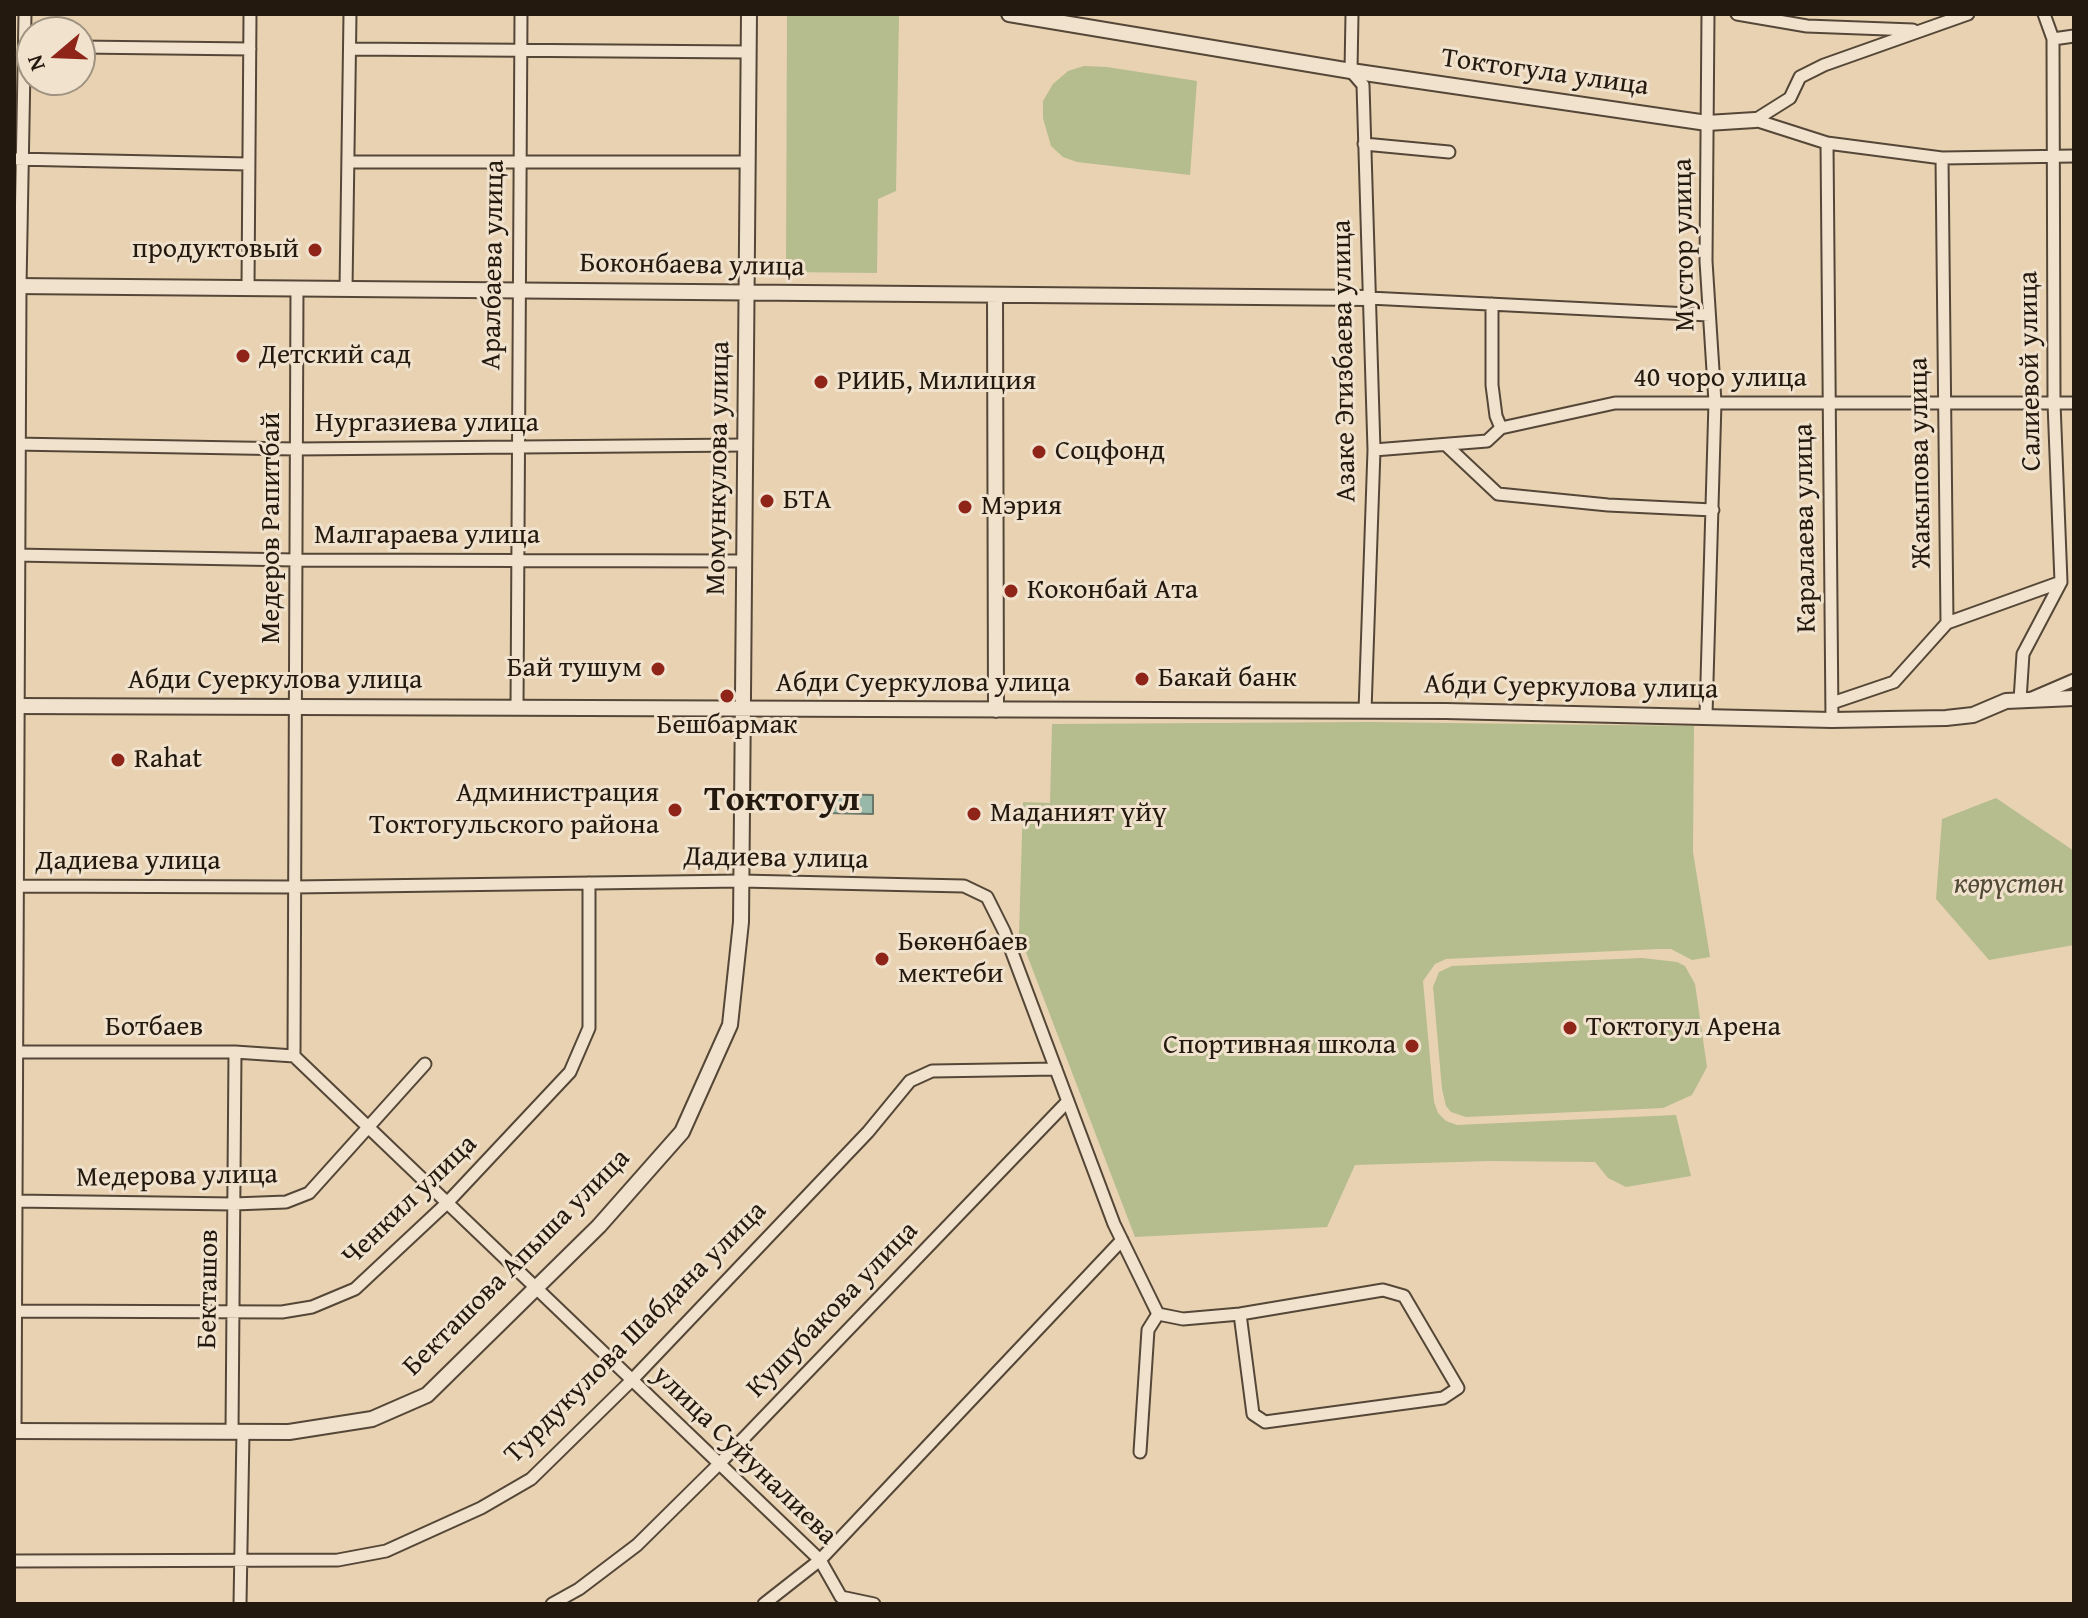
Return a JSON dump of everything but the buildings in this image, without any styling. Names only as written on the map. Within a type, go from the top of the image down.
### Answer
[{"type":"street","points":[[248,288],[250,14]]},
{"type":"street","points":[[346,289],[350,14]]},
{"type":"street","name":"Аралбаева улица","points":[[517,708],[521,14]]},
{"type":"street","name":"Момункулова улица","points":[[741,922],[749,14]]},
{"type":"street","name":"Токтогула улица","points":[[1009,14],[1351,71],[1707,123],[1755,120],[1827,143],[1942,158],[2074,156]]},
{"type":"street","name":"Азаке Эгизбаева улица","points":[[1352,14],[1351,71],[1363,85],[1374,450],[1365,711]]},
{"type":"street","name":"Мустор улица","points":[[1706,715],[1715,402],[1706,261],[1708,14]]},
{"type":"street","points":[[1737,14],[1807,26],[1922,30]]},
{"type":"street","points":[[1755,120],[1790,98],[1800,77],[1824,65],[1968,14]]},
{"type":"street","name":"Салиевой улица","points":[[2044,14],[2053,39],[2054,403],[2061,582]]},
{"type":"street","points":[[2053,39],[2074,36]]},
{"type":"street","points":[[96,47],[250,49]]},
{"type":"street","points":[[350,49],[748,52]]},
{"type":"street","points":[[14,1431],[16,444],[18,159],[21,96]]},
{"type":"street","name":"Каралаева улица","points":[[1827,143],[1832,720]]},
{"type":"street","points":[[1364,144],[1449,152]]},
{"type":"street","name":"Жакыпова улица","points":[[1942,158],[1947,623]]},
{"type":"street","points":[[18,159],[248,164]]},
{"type":"street","points":[[348,162],[747,162]]},
{"type":"street","name":"Боконбаева улица","points":[[17,286],[1369,298]]},
{"type":"street","name":"Медеров Рапитбай","points":[[294,1056],[297,288]]},
{"type":"street","points":[[995,295],[996,710]]},
{"type":"street","points":[[1369,298],[1709,315]]},
{"type":"street","points":[[1492,304],[1492,385],[1496,416],[1501,428]]},
{"type":"street","name":"40 чоро улица","points":[[1374,450],[1487,441],[1501,428],[1615,403],[2074,403]]},
{"type":"street","name":"Нургазиева улица","points":[[16,444],[296,449],[745,445]]},
{"type":"street","points":[[1446,445],[1498,494],[1608,505],[1713,510]]},
{"type":"street","name":"Малгараева улица","points":[[16,555],[296,560],[744,561]]},
{"type":"street","points":[[1832,703],[1894,682],[1947,623],[2061,582]]},
{"type":"street","points":[[2061,582],[2023,654],[2024,700],[2074,680]]},
{"type":"street","name":"Абди Суеркулова улица","points":[[16,706],[1365,711],[1706,715],[1832,720],[1946,718],[1973,715],[2006,701],[2074,698]]},
{"type":"street","name":"Дадиева улица","points":[[15,886],[294,887],[741,881],[964,886],[987,897],[1004,931],[1122,1240],[1158,1314]]},
{"type":"street","name":"Ченкил улица","points":[[15,1311],[282,1312],[312,1307],[355,1289],[447,1203],[570,1072],[589,1028],[589,883]]},
{"type":"street","name":"Бекташова Апыша улица","points":[[14,1431],[289,1432],[372,1419],[427,1395],[599,1226],[682,1132],[730,1025],[741,922]]},
{"type":"street","name":"Ботбаев","points":[[15,1052],[235,1052],[294,1056]]},
{"type":"street","name":"Бекташов","points":[[235,1052],[233,1312],[240,1604]]},
{"type":"street","name":"улица Суйуналиева","points":[[294,1056],[820,1560],[841,1597],[874,1604]]},
{"type":"street","name":"Медерова улица","points":[[15,1201],[286,1202],[309,1193],[425,1064]]},
{"type":"street","name":"Турдукулова Шабдана улица","points":[[14,1561],[338,1560],[386,1551],[481,1508],[531,1479],[632,1380],[868,1132],[910,1081],[932,1071],[1056,1069]]},
{"type":"street","name":"Кушубакова улица","points":[[552,1604],[579,1589],[637,1545],[719,1464],[1068,1101]]},
{"type":"street","points":[[764,1604],[820,1560],[1122,1240]]},
{"type":"street","points":[[1140,1452],[1148,1330],[1158,1314],[1183,1319],[1240,1314],[1383,1290],[1404,1296],[1458,1388],[1443,1398],[1265,1422],[1253,1414],[1240,1314]]},
{"type":"green space","points":[[787,14],[899,14],[896,191],[878,199],[877,273],[786,272]]},
{"type":"green space","points":[[1084,66],[1197,81],[1190,175],[1077,162],[1063,157],[1051,146],[1043,118],[1043,101],[1053,84],[1068,71]]},
{"type":"green space","points":[[1369,722],[1694,726],[1693,852],[1710,957],[1692,960],[1671,949],[1658,949],[1446,959],[1435,964],[1423,981],[1434,1102],[1438,1113],[1446,1121],[1457,1125],[1676,1115],[1691,1176],[1626,1187],[1608,1178],[1595,1162],[1355,1165],[1327,1227],[1135,1237],[1019,934],[1023,802],[1050,803],[1052,724]]},
{"type":"green space","name":"көрүстөн","points":[[1996,798],[2074,851],[2074,945],[1989,960],[1936,899],[1942,819]]},
{"type":"green space","name":"Токтогул Арена","points":[[1642,958],[1677,962],[1685,966],[1695,984],[1707,1067],[1692,1095],[1663,1108],[1466,1117],[1451,1112],[1446,1106],[1433,987],[1439,972],[1452,966]]},
{"type":"shaded area","points":[[826,794],[873,795],[873,814],[826,813]]},
{"type":"place","name":"продуктовый","points":[[315,250]]},
{"type":"place","name":"Детский сад","points":[[243,356]]},
{"type":"place","name":"РИИБ, Милиция","points":[[821,382]]},
{"type":"place","name":"Соцфонд","points":[[1039,452]]},
{"type":"place","name":"БТА","points":[[767,501]]},
{"type":"place","name":"Мэрия","points":[[965,507]]},
{"type":"place","name":"Коконбай Ата","points":[[1011,591]]},
{"type":"place","name":"Бай тушум","points":[[658,669]]},
{"type":"place","name":"Бакай банк","points":[[1142,679]]},
{"type":"place","name":"Бешбармак","points":[[727,696]]},
{"type":"place","name":"Rahat","points":[[118,760]]},
{"type":"place","name":"Администрация Токтогульского района","points":[[675,810]]},
{"type":"place","name":"Маданият үйү","points":[[974,814]]},
{"type":"place","name":"Бөкөнбаев мектеби","points":[[882,959]]},
{"type":"place","name":"Токтогул Арена","points":[[1570,1028]]},
{"type":"place","name":"Спортивная школа","points":[[1412,1046]]},
{"type":"district","name":"Токтогул","points":[[782,801]]}]
